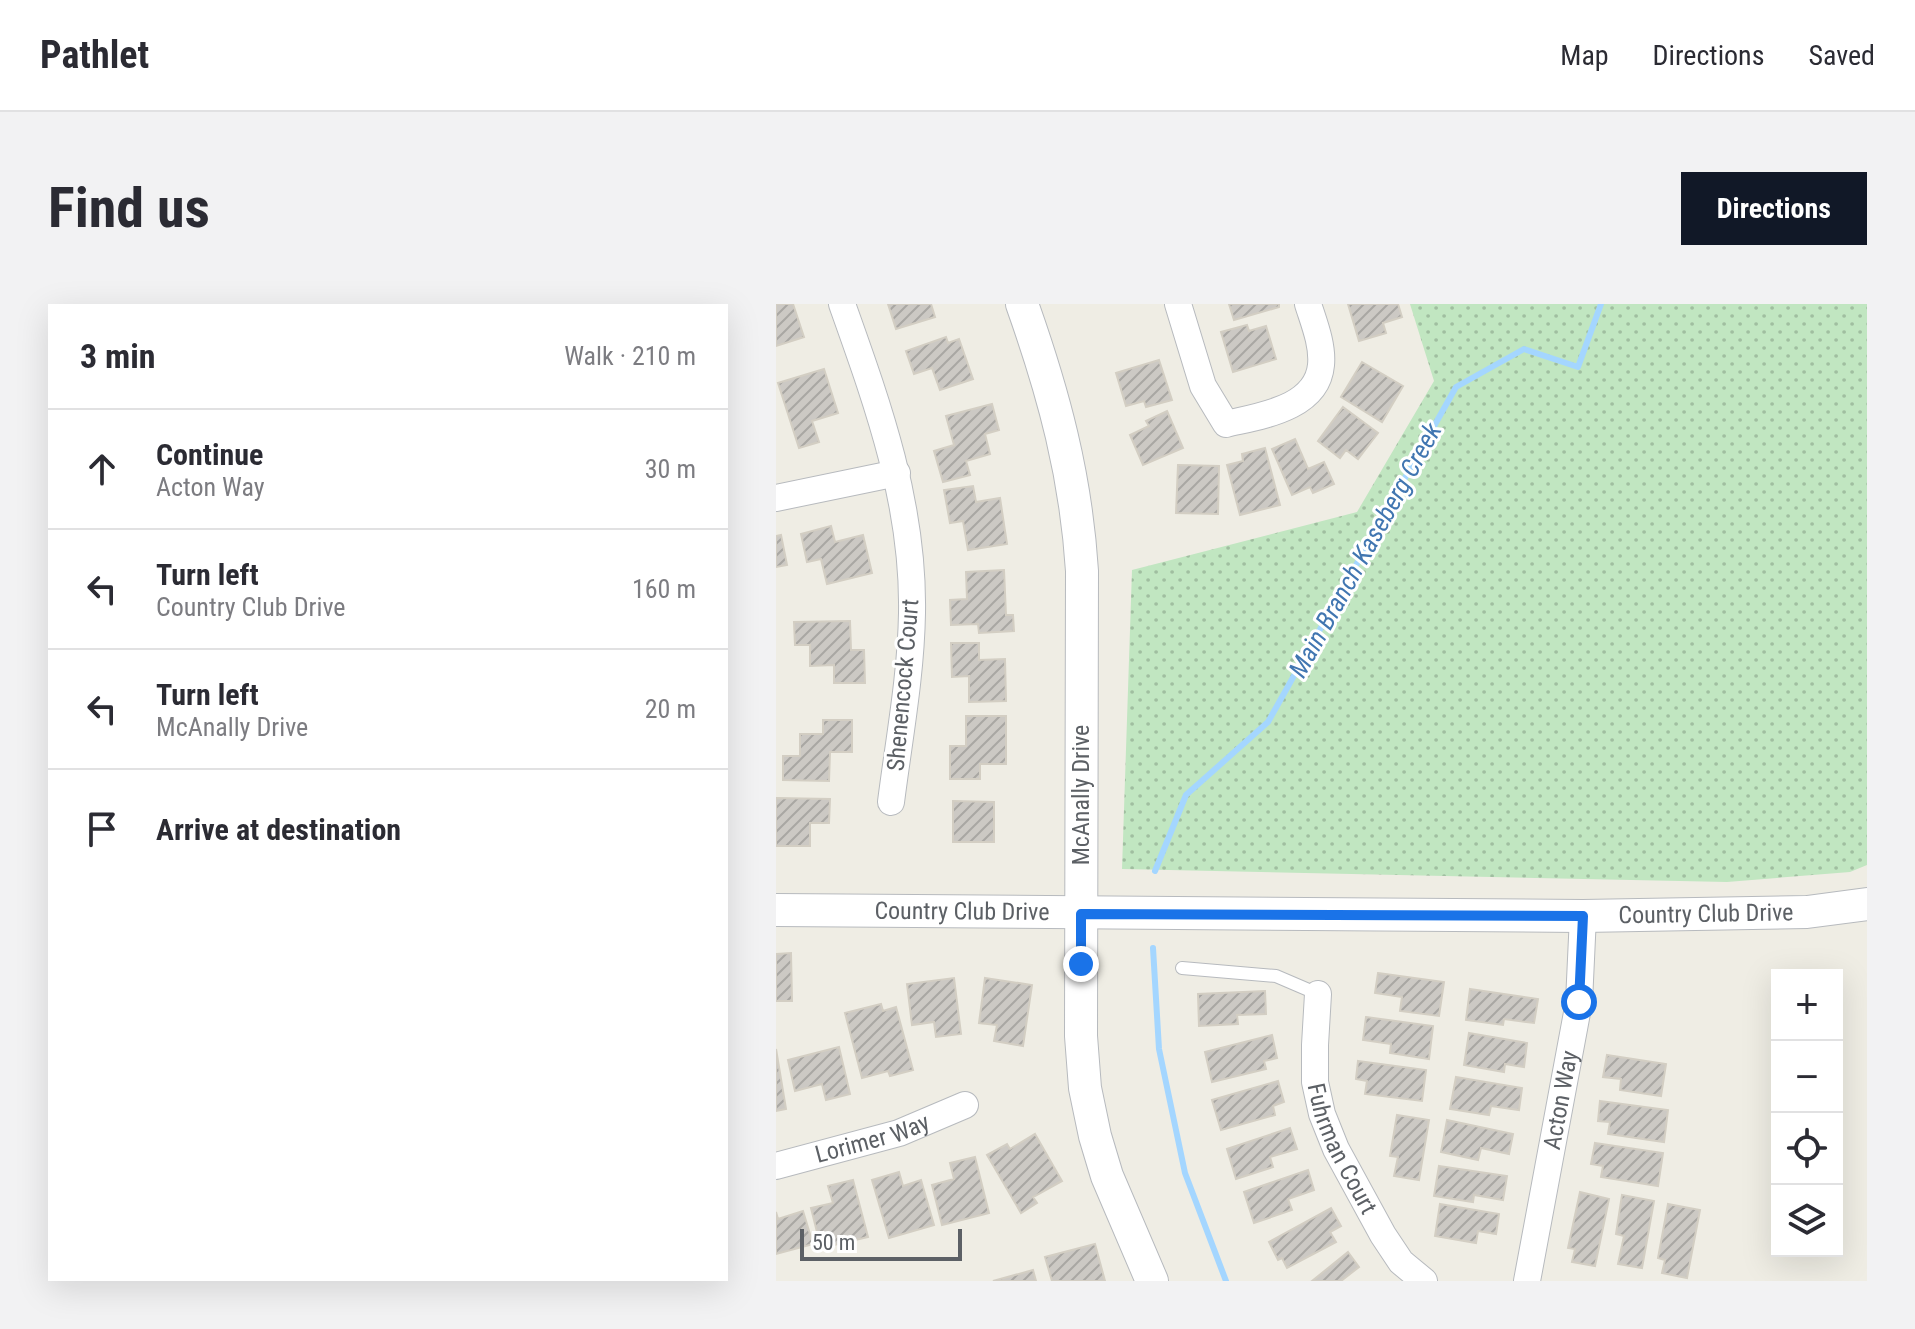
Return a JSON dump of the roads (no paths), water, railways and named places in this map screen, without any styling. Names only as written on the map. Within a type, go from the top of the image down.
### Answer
[{"type":"street","name":"Shenencock Court","points":[[842,304],[882,415],[897,473],[911,560],[910,654],[891,802]]},
{"type":"street","name":"McAnally Drive","points":[[1022,304],[1060,422],[1079,525],[1082,571],[1081,1036],[1085,1088],[1107,1176],[1152,1281]]},
{"type":"street","points":[[1178,304],[1203,386],[1226,424],[1290,406],[1302,398],[1314,383],[1321,368],[1320,344],[1308,304]]},
{"type":"street","points":[[776,498],[897,473]]},
{"type":"street","name":"Country Club Drive","points":[[776,910],[1583,916],[1807,912],[1867,904]]},
{"type":"street","name":"Acton Way","points":[[1527,1281],[1579,1002],[1583,916]]},
{"type":"street","name":"Fuhrman Court","points":[[1318,994],[1315,1082],[1322,1114],[1336,1149],[1383,1235],[1401,1262],[1424,1281]]},
{"type":"street","name":"Lorimer Way","points":[[776,1166],[899,1133],[965,1105]]},
{"type":"lane","points":[[1182,968],[1276,976],[1318,994]]},
{"type":"waterway","name":"Main Branch Kaseberg Creek","points":[[1155,871],[1186,795],[1268,722],[1456,387],[1524,349],[1578,367],[1601,304]]},
{"type":"waterway","name":"Main Branch Kaseberg Creek","points":[[1153,948],[1159,1049],[1185,1173],[1226,1281]]}]
